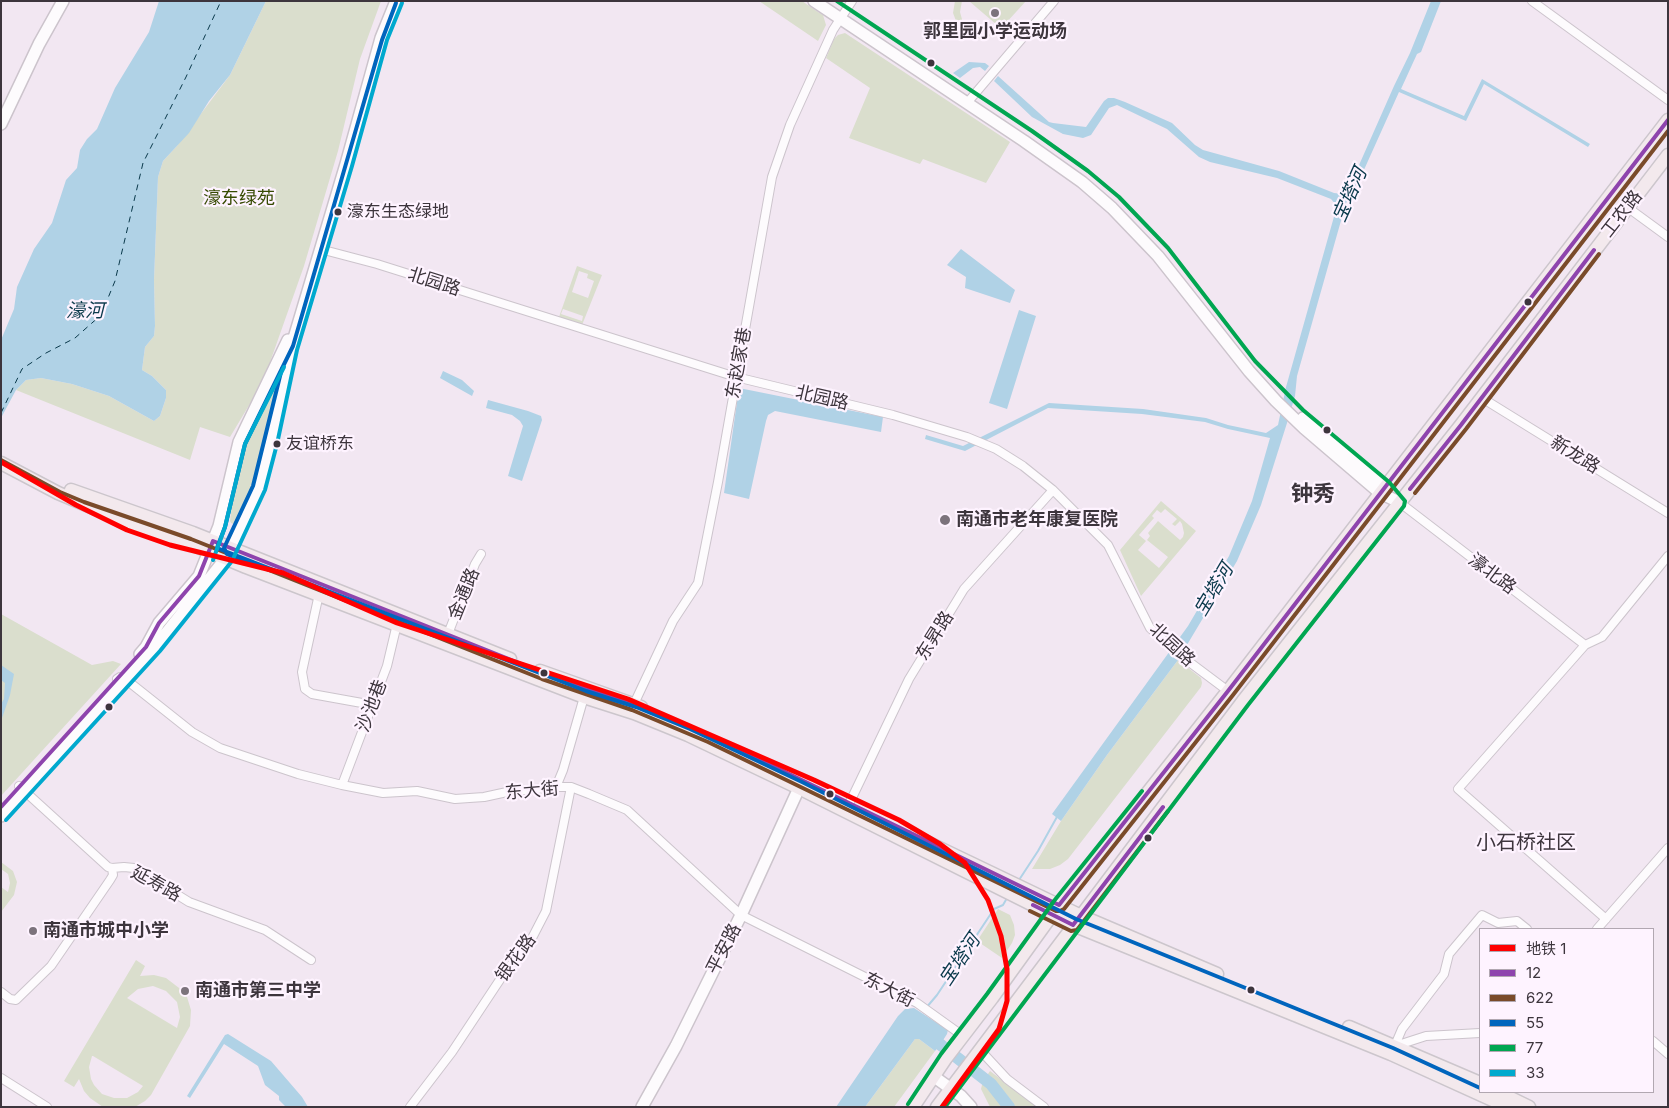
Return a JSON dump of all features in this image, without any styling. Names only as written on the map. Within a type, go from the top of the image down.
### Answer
[{"type":"main road","points":[[1,124],[63,1]]},
{"type":"main road","points":[[121,679],[146,647],[159,623],[199,576],[211,546],[227,493],[239,442],[287,344],[376,38],[390,1]]},
{"type":"main road","points":[[1,807],[21,788],[121,679],[155,647],[228,554],[259,488],[271,443],[291,348],[381,38],[396,1]]},
{"type":"main road","name":"濠北路","points":[[814,1],[842,17],[969,101],[1082,182],[1112,208],[1158,256],[1249,371],[1298,418],[1382,490],[1399,502]]},
{"type":"main road","name":"濠北路","points":[[825,1],[842,17]]},
{"type":"main road","name":"工农路","points":[[912,1107],[946,1058],[1057,910],[1460,392],[1668,120]]},
{"type":"main road","name":"工农路","points":[[937,1107],[1243,701],[1482,398],[1668,155]]},
{"type":"main road","points":[[1,453],[61,490]]},
{"type":"main road","points":[[1,463],[61,490],[86,496],[211,546],[319,594],[584,697],[643,716],[708,744],[1077,920],[1237,982],[1393,1050],[1479,1083]]},
{"type":"main road","points":[[228,554],[448,634],[544,673],[634,704],[711,736],[849,804],[1004,885]]},
{"type":"main road","points":[[1,816],[21,788]]},
{"type":"main road","name":"平安路","points":[[642,1107],[676,1046],[741,915],[799,788]]},
{"type":"main road","points":[[1393,1050],[1479,1093]]},
{"type":"main road","points":[[933,1076],[951,1088],[971,1107]]},
{"type":"main road","points":[[1480,1093],[1508,1107]]},
{"type":"main road","points":[[1500,1093],[1529,1107]]},
{"type":"street","name":"东赵家巷","points":[[634,704],[673,621],[698,583],[776,164],[790,125],[833,30],[852,1]]},
{"type":"street","points":[[969,101],[1054,1]]},
{"type":"street","points":[[1532,1],[1668,100]]},
{"type":"street","points":[[1627,207],[1668,237]]},
{"type":"street","name":"北园路","points":[[320,249],[376,264],[736,378],[893,414],[973,440],[1007,455],[1053,490],[1108,545],[1150,628],[1184,658],[1228,691]]},
{"type":"street","name":"新龙路","points":[[1482,398],[1668,513]]},
{"type":"street","name":"东昇路","points":[[849,804],[909,679],[964,589],[1053,490]]},
{"type":"street","name":"濠北路","points":[[1399,502],[1585,645]]},
{"type":"street","name":"金通路","points":[[448,634],[475,564],[481,554]]},
{"type":"street","points":[[1606,919],[1458,789],[1585,645],[1602,637],[1668,556]]},
{"type":"street","points":[[319,594],[302,672],[305,689],[312,694],[373,705]]},
{"type":"street","name":"沙池巷","points":[[342,785],[387,666],[397,624]]},
{"type":"street","name":"东大街","points":[[121,679],[192,732],[220,748],[298,774],[383,793],[418,792],[455,799],[484,797],[507,792],[571,787],[627,810],[741,915],[917,1003],[961,1039]]},
{"type":"street","points":[[556,787],[563,770],[584,697]]},
{"type":"street","name":"银花路","points":[[410,1107],[452,1052],[505,972],[530,942],[546,911],[571,787]]},
{"type":"street","name":"延寿路","points":[[21,788],[108,867],[134,868],[189,902],[265,930],[311,960]]},
{"type":"street","points":[[1598,928],[1668,848]]},
{"type":"street","points":[[1,992],[10,999],[16,1000],[51,966],[110,880],[113,875],[112,868]]},
{"type":"street","points":[[1393,1050],[1402,1029],[1444,974],[1449,954],[1482,915],[1498,923],[1517,921],[1526,928]]},
{"type":"street","points":[[1393,1050],[1426,1036],[1479,1033]]},
{"type":"street","points":[[1654,1042],[1668,1054]]},
{"type":"street","points":[[977,1054],[1044,1107]]},
{"type":"street","points":[[1,1078],[47,1107]]},
{"type":"green space","name":"濠东绿苑","points":[[266,1],[381,1],[360,59],[338,151],[304,266],[263,382],[230,437],[200,427],[190,460],[16,390],[26,380],[41,378],[72,384],[109,396],[154,421],[160,416],[166,398],[166,390],[152,376],[142,370],[145,347],[154,336],[155,326],[154,280],[158,177],[163,161],[176,147],[230,75]]},
{"type":"green space","points":[[759,1],[802,1],[823,15],[826,25],[818,41]]},
{"type":"green space","points":[[955,1],[962,1],[960,12],[963,23],[976,32],[982,32],[993,29],[997,25],[969,1],[1026,1],[996,34],[982,39],[968,36],[958,26],[953,13]]},
{"type":"green space","points":[[845,33],[1010,142],[986,183],[923,159],[920,164],[849,138],[870,88],[826,58],[834,39],[838,35]]},
{"type":"green space","points":[[577,266],[602,275],[582,325],[559,317]],"holes":[[[579,271],[588,274],[587,278],[594,281],[588,298],[572,292]],[[563,309],[583,316],[582,321],[561,314]]]},
{"type":"green space","points":[[277,374],[281,376],[256,482],[236,525],[230,521],[236,473],[256,413]]},
{"type":"green space","points":[[1161,501],[1196,531],[1141,596],[1120,550]],"holes":[[[1165,509],[1177,519],[1172,524],[1175,526],[1180,521],[1182,524],[1184,533],[1180,540],[1158,521],[1148,533],[1150,536],[1147,540],[1168,557],[1159,568],[1138,550],[1146,541],[1139,535],[1154,518],[1152,516],[1157,510],[1161,513]]]},
{"type":"green space","points":[[1,614],[92,665],[113,661],[121,664],[1,796]]},
{"type":"green space","points":[[1178,660],[1201,678],[1201,687],[1068,859],[1050,869],[1032,869],[1061,821],[1107,755]]},
{"type":"green space","points":[[1,862],[13,871],[17,882],[14,895],[1,912],[1,887],[8,892],[10,883],[8,874],[1,869]]},
{"type":"green space","points":[[998,909],[1010,915],[1015,935],[1002,958],[977,941]]},
{"type":"green space","points":[[136,960],[145,966],[140,976],[154,975],[166,978],[183,991],[191,1010],[190,1026],[151,1095],[145,1101],[135,1107],[103,1107],[84,1091],[79,1079],[74,1087],[64,1081]],"holes":[[[153,986],[166,991],[177,1002],[180,1017],[177,1028],[127,998],[138,989]],[[93,1056],[143,1086],[138,1092],[127,1098],[114,1098],[102,1094],[91,1079],[89,1067]]]},
{"type":"green space","points":[[915,1039],[919,1039],[935,1051],[894,1107],[865,1107]]},
{"type":"green space","points":[[990,1071],[1037,1107],[1015,1107],[988,1074]]},
{"type":"green space","points":[[983,1081],[1001,1099],[1006,1107],[990,1107],[981,1089]]},
{"type":"water","name":"濠河","points":[[159,1],[266,1],[230,75],[209,101],[189,133],[163,161],[158,177],[154,280],[155,326],[154,336],[145,347],[142,370],[152,376],[166,390],[166,398],[160,416],[154,421],[109,396],[72,384],[41,378],[26,380],[16,390],[1,418],[1,340],[14,309],[17,287],[34,249],[52,223],[66,180],[77,168],[80,150],[97,129],[115,88],[149,32]]},
{"type":"water","points":[[1431,1],[1441,1],[1421,52],[1417,54],[1401,89],[1464,116],[1482,79],[1590,144],[1588,147],[1484,84],[1466,121],[1399,92],[1354,192],[1346,203],[1297,376],[1295,396],[1287,423],[1261,505],[1237,561],[1178,660],[1107,755],[1061,821],[1052,814],[1188,626],[1229,556],[1252,501],[1270,438],[1205,422],[1142,414],[1048,408],[965,451],[925,439],[926,435],[963,446],[1049,403],[1143,409],[1206,418],[1266,433],[1278,425],[1286,387],[1337,206],[1331,199],[1277,178],[1210,162],[1199,157],[1167,129],[1117,105],[1109,108],[1091,135],[1083,138],[1063,134],[1032,117],[994,81],[998,76],[1049,122],[1086,127],[1104,101],[1108,98],[1114,98],[1172,123],[1203,150],[1279,171],[1334,193],[1343,194],[1348,190],[1410,53]]},
{"type":"water","points":[[969,62],[985,63],[989,66],[985,71],[980,67],[973,68],[960,78],[953,73]]},
{"type":"water","points":[[961,249],[1015,290],[1010,303],[965,288],[966,277],[947,265]]},
{"type":"water","points":[[1019,310],[1036,316],[1007,409],[989,403]]},
{"type":"water","points":[[443,371],[462,380],[474,391],[472,396],[440,378]]},
{"type":"water","points":[[739,388],[883,417],[881,432],[775,411],[768,415],[766,421],[749,499],[724,493]]},
{"type":"water","points":[[488,400],[541,416],[542,420],[522,481],[508,476],[523,426],[512,415],[486,408]]},
{"type":"water","points":[[1,665],[14,674],[10,695],[1,721],[1,704],[4,699],[5,683],[1,680]]},
{"type":"water","points":[[914,1008],[948,1030],[940,1045],[935,1051],[919,1039],[915,1039],[865,1107],[836,1107],[898,1016],[905,1009]]},
{"type":"water","points":[[228,1034],[271,1061],[302,1097],[308,1107],[286,1107],[279,1100],[279,1096],[265,1085],[258,1066],[224,1044],[190,1098],[187,1096],[225,1035]]},
{"type":"water","points":[[988,1074],[1015,1107],[1006,1107],[1001,1099],[983,1081]]},
{"type":"waterway","name":"宝塔河","points":[[1019,880],[1058,815]]},
{"type":"waterway","name":"宝塔河","points":[[926,1008],[937,995],[994,909],[1003,905],[1007,898]]},
{"type":"waterway","points":[[928,1035],[991,1084],[1009,1107]]},
{"type":"ferry route","points":[[1,413],[22,369],[46,353],[75,338],[101,315],[115,281],[143,163],[221,1]]},
{"type":"metro line","name":"1","points":[[1,462],[76,505],[127,530],[170,545],[283,573],[397,623],[628,699],[814,780],[899,820],[940,844],[965,863],[988,900],[1001,936],[1007,969],[1007,1001],[999,1029],[942,1107]]},
{"type":"transit line","name":"77","points":[[837,1],[1032,131],[1088,171],[1119,197],[1168,248],[1255,361],[1303,410],[1389,482],[1405,501],[1404,506],[1248,705],[945,1107]]},
{"type":"transit line","name":"55","points":[[396,3],[382,40],[293,346],[245,444],[225,527],[217,548],[586,691],[636,707],[690,729],[802,782],[1076,919],[1393,1048],[1479,1088]]},
{"type":"transit line","name":"33","points":[[6,820],[160,651],[232,561],[265,490],[297,350],[352,166],[387,40],[402,3]]},
{"type":"transit line","name":"12","points":[[1,807],[146,647],[159,623],[199,576],[213,541],[544,673],[634,704],[711,736],[1059,905],[1228,691],[1668,120]]},
{"type":"transit line","name":"622","points":[[1,460],[60,492],[84,502],[191,539],[542,679],[632,710],[708,742],[1056,911],[1060,911],[1064,909],[1233,695],[1668,131]]},
{"type":"transit line","name":"12","points":[[1410,489],[1594,250]]},
{"type":"transit line","name":"622","points":[[1415,493],[1599,254]]},
{"type":"transit line","name":"33","points":[[213,560],[225,527],[245,444],[284,367]]},
{"type":"transit line","name":"55","points":[[245,562],[227,554],[224,548],[253,486],[282,368]]},
{"type":"transit line","name":"77","points":[[908,1104],[941,1054],[1054,901],[1142,791]]},
{"type":"transit line","name":"12","points":[[1033,905],[1073,925],[1163,807]]},
{"type":"transit line","name":"622","points":[[1030,911],[1071,931],[1077,930],[1168,811]]},
{"type":"place","name":"郭里园小学运动场","points":[[995,13]]},
{"type":"place","name":"濠东生态绿地","points":[[338,212]]},
{"type":"place","name":"友谊桥东","points":[[277,444]]},
{"type":"place","name":"南通市老年康复医院","points":[[945,520]]},
{"type":"place","name":"南通市城中小学","points":[[33,931]]},
{"type":"place","name":"南通市第三中学","points":[[185,991]]},
{"type":"district","name":"钟秀","points":[[1313,494]]},
{"type":"district","name":"小石桥社区","points":[[1526,843]]}]
